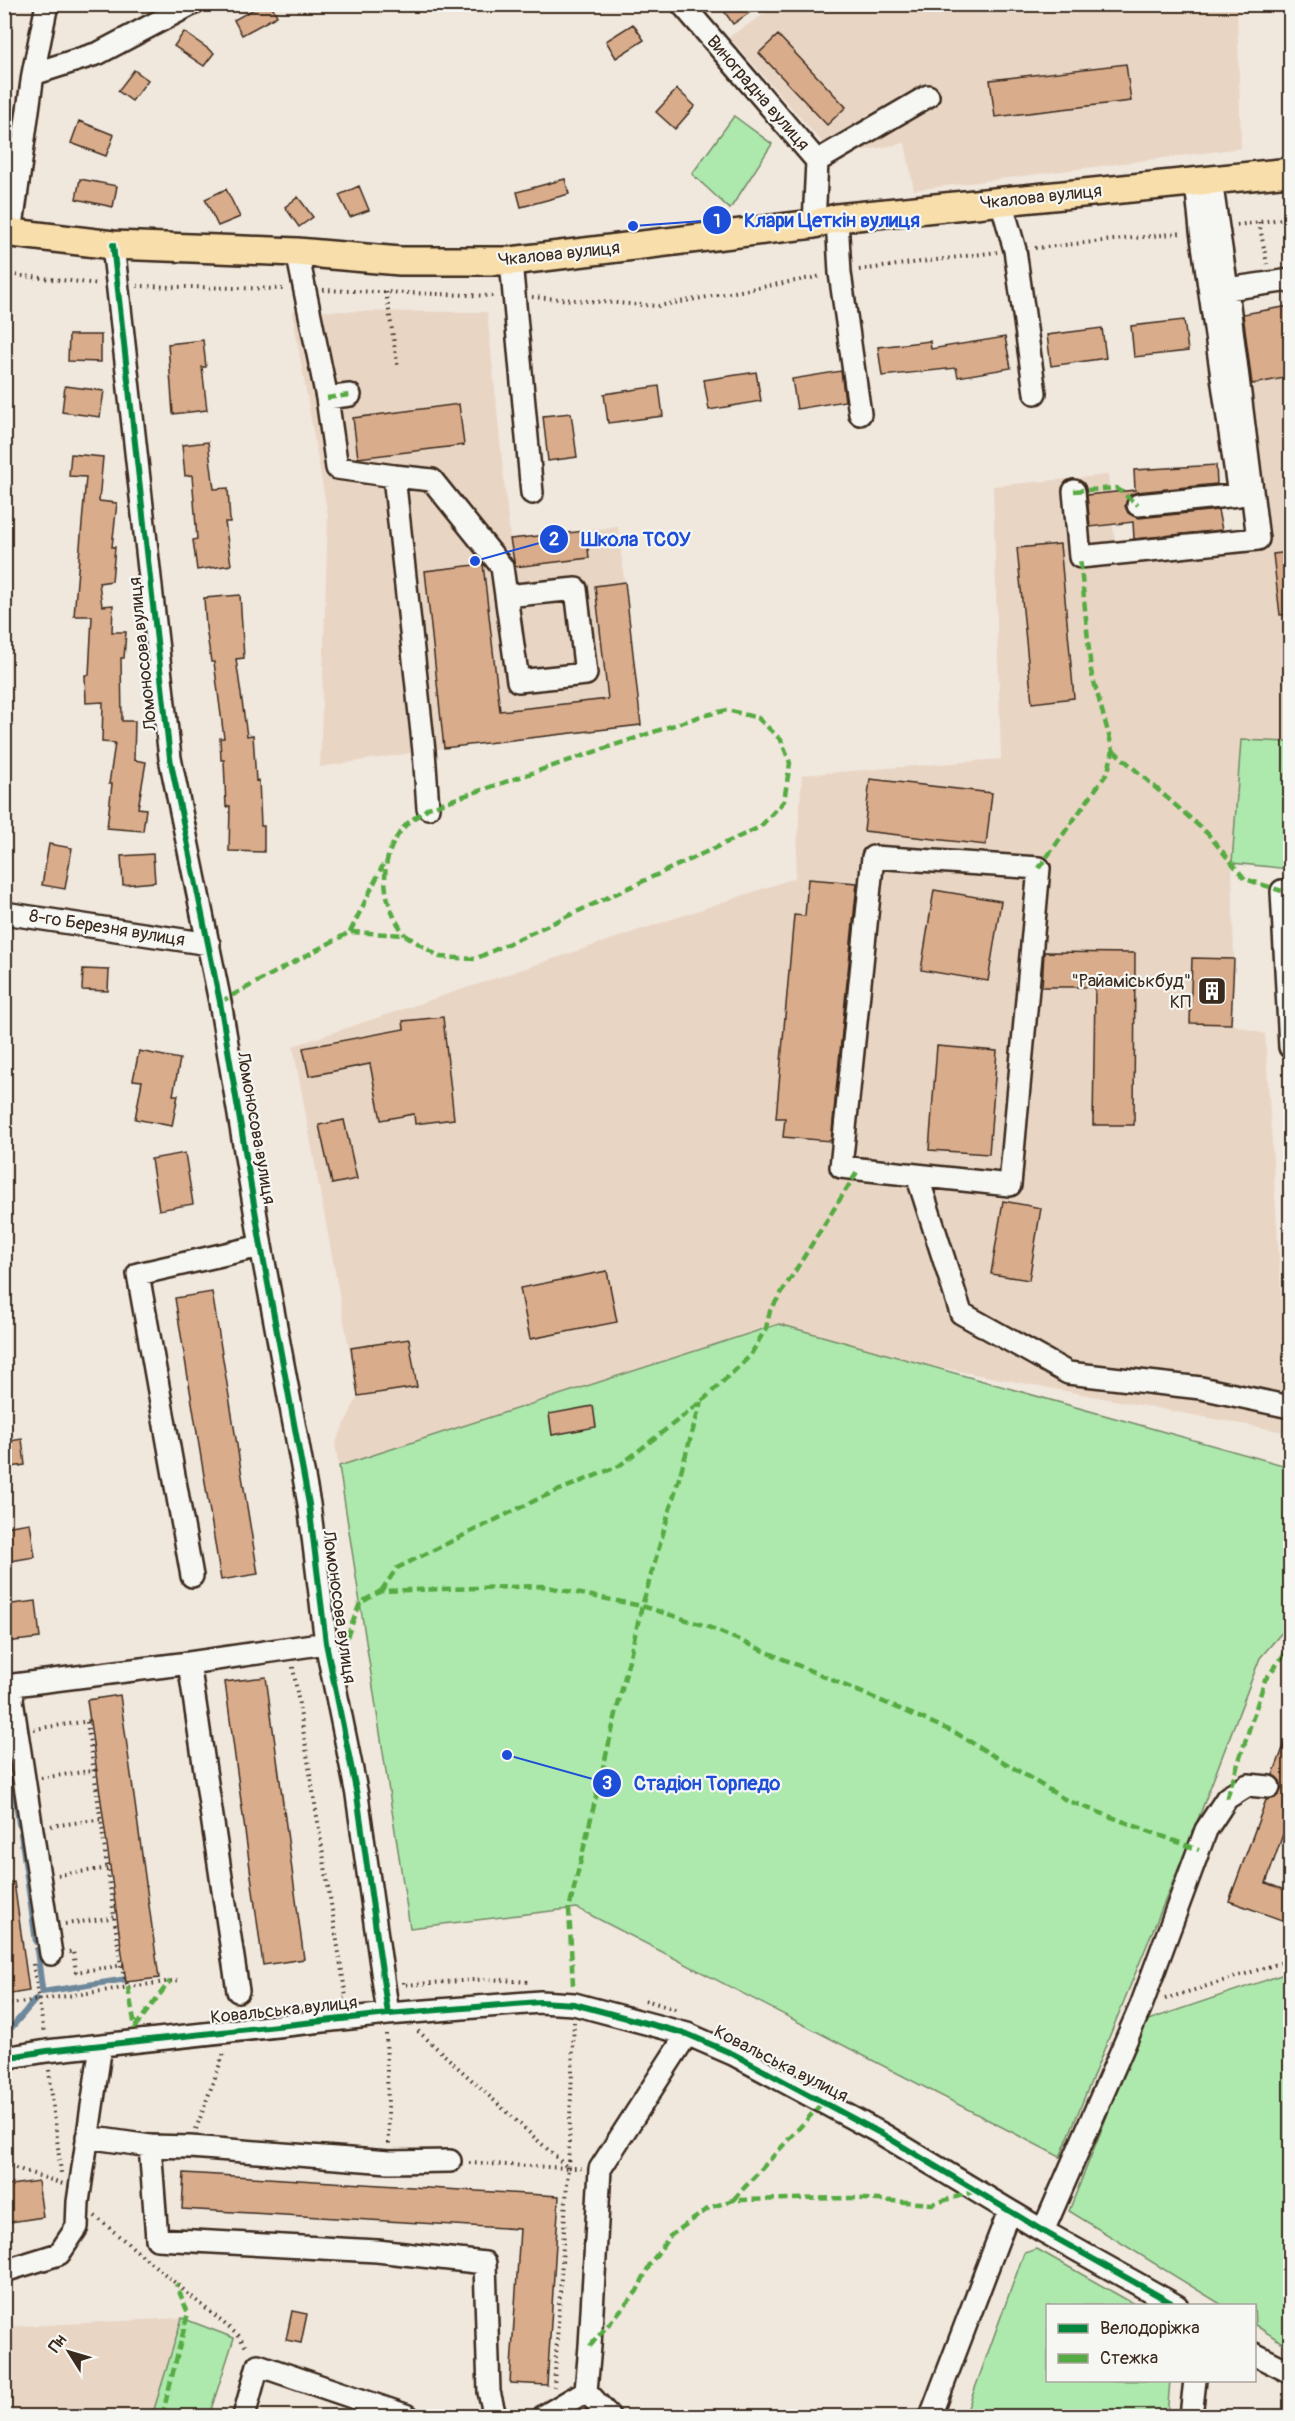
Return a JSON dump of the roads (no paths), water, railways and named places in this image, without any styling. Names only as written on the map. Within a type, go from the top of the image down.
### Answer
[{"type":"main road","name":"Чкалова вулиця","points":[[8,233],[113,245],[297,252],[400,261],[511,261],[825,221],[1290,172]]},
{"type":"street","points":[[8,233],[33,74],[47,4]]},
{"type":"street","points":[[33,74],[99,53],[192,4]]},
{"type":"street","name":"Виноградна вулиця","points":[[682,4],[817,161],[825,221],[840,273],[860,414]]},
{"type":"street","points":[[817,161],[928,96]]},
{"type":"street","points":[[1138,505],[1239,495],[1204,181]]},
{"type":"street","points":[[1001,201],[1015,250],[1035,393]]},
{"type":"street","points":[[1074,491],[1080,557],[1258,539],[1227,289],[1209,229]]},
{"type":"street","name":"Ломоносова вулиця","points":[[113,245],[170,758],[208,944],[309,1504],[326,1643],[357,1795],[390,2027]]},
{"type":"street","points":[[297,252],[327,398],[337,468],[432,480],[502,567],[506,596],[518,681],[586,674],[576,589],[506,596]]},
{"type":"street","points":[[511,261],[532,492]]},
{"type":"street","points":[[1227,289],[1280,281]]},
{"type":"street","points":[[327,398],[350,395]]},
{"type":"street","points":[[394,476],[424,751],[428,808]]},
{"type":"street","points":[[873,857],[1039,868],[1010,1185],[917,1175],[841,1167],[873,857]]},
{"type":"street","points":[[1282,891],[1290,1047]]},
{"type":"street","name":"8-го Березня вулиця","points":[[4,913],[208,944]]},
{"type":"street","points":[[917,1175],[961,1313],[1068,1373],[1202,1388],[1290,1407]]},
{"type":"street","points":[[192,1576],[138,1274],[261,1246]]},
{"type":"street","points":[[51,1954],[12,1700],[14,1685],[189,1664],[326,1643]]},
{"type":"street","points":[[189,1664],[238,1991]]},
{"type":"street","points":[[1043,2231],[1141,2006],[1206,1830],[1227,1798],[1248,1785],[1269,1787]]},
{"type":"street","name":"Ковальська вулиця","points":[[4,2058],[101,2045],[390,2027],[540,2002],[574,2004],[687,2034],[733,2054],[882,2134],[1043,2231],[1173,2304]]},
{"type":"street","points":[[609,2416],[586,2391],[600,2169],[687,2034]]},
{"type":"street","points":[[4,2271],[59,2254],[77,2227],[71,2198],[87,2138],[101,2045]]},
{"type":"street","points":[[87,2138],[150,2146],[190,2146],[389,2162],[450,2161]]},
{"type":"street","points":[[150,2146],[157,2239],[376,2251],[485,2263],[489,2392],[495,2416]]},
{"type":"street","points":[[931,2416],[1009,2211]]},
{"type":"street","points":[[1256,2355],[1290,2372]]},
{"type":"street","points":[[243,2416],[258,2365],[380,2412],[408,2416]]},
{"type":"street","points":[[1191,2416],[1195,2382]]},
{"type":"street","points":[[544,2416],[586,2391]]},
{"type":"waterway","points":[[13,1781],[19,1824]]},
{"type":"waterway","points":[[21,1834],[36,1942]]},
{"type":"waterway","points":[[37,1950],[42,1988]]},
{"type":"waterway","points":[[42,1992],[127,1979]]},
{"type":"waterway","points":[[12,2027],[36,1999]]},
{"type":"place","name":"Клари Цеткін вулиця","points":[[633,226]]},
{"type":"place","name":"Школа ТСОУ","points":[[475,561]]},
{"type":"place","name":"\"Райаміськбуд\" КП","points":[[1212,991]]},
{"type":"place","name":"Стадіон Торпедо","points":[[507,1755]]}]
